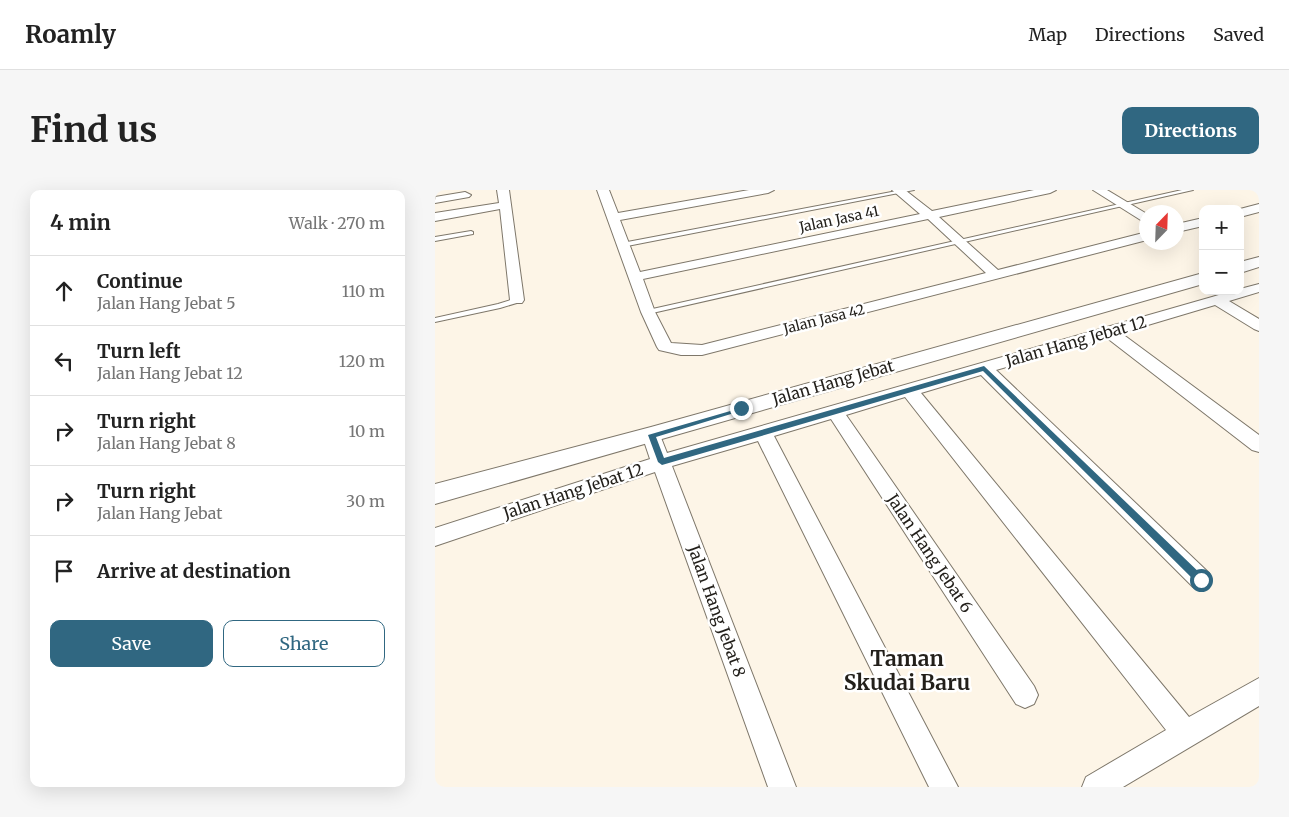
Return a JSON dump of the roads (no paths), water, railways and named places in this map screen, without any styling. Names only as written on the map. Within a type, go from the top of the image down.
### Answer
[{"type":"street","points":[[503,190],[517,300]]},
{"type":"street","points":[[612,218],[768,190]]},
{"type":"street","name":"Jalan Jasa 41","points":[[635,277],[1050,190]]},
{"type":"street","points":[[1099,190],[1139,215]]},
{"type":"street","name":"Jalan Jasa 42","points":[[607,191],[612,218],[648,312],[665,347],[681,350],[702,350],[1139,238]]},
{"type":"street","points":[[903,191],[996,275]]},
{"type":"street","points":[[435,200],[465,196]]},
{"type":"street","points":[[435,216],[505,205]]},
{"type":"street","points":[[1244,212],[1259,208]]},
{"type":"street","points":[[1184,226],[1199,223]]},
{"type":"street","points":[[1244,267],[1259,262]]},
{"type":"street","name":"Jalan Hang Jebat","points":[[435,494],[651,435],[1199,279]]},
{"type":"street","name":"Jalan Hang Jebat 12","points":[[435,537],[662,462],[1259,288]]},
{"type":"street","points":[[1217,300],[1259,326]]},
{"type":"street","points":[[1109,332],[1259,445]]},
{"type":"street","points":[[984,368],[1201,580]]},
{"type":"street","points":[[909,390],[1186,734]]},
{"type":"street","name":"Jalan Hang Jebat 6","points":[[835,412],[1025,695]]},
{"type":"street","points":[[763,433],[944,787]]},
{"type":"street","name":"Jalan Hang Jebat 8","points":[[651,435],[776,785]]},
{"type":"street","points":[[1096,787],[1259,691]]},
{"type":"lane","points":[[648,312],[1189,190]]},
{"type":"lane","points":[[622,245],[903,191]]},
{"type":"lane","points":[[435,239],[471,233]]},
{"type":"lane","points":[[435,320],[500,306],[517,300]]},
{"type":"district","name":"Taman Skudai Baru","points":[[907,671]]}]
